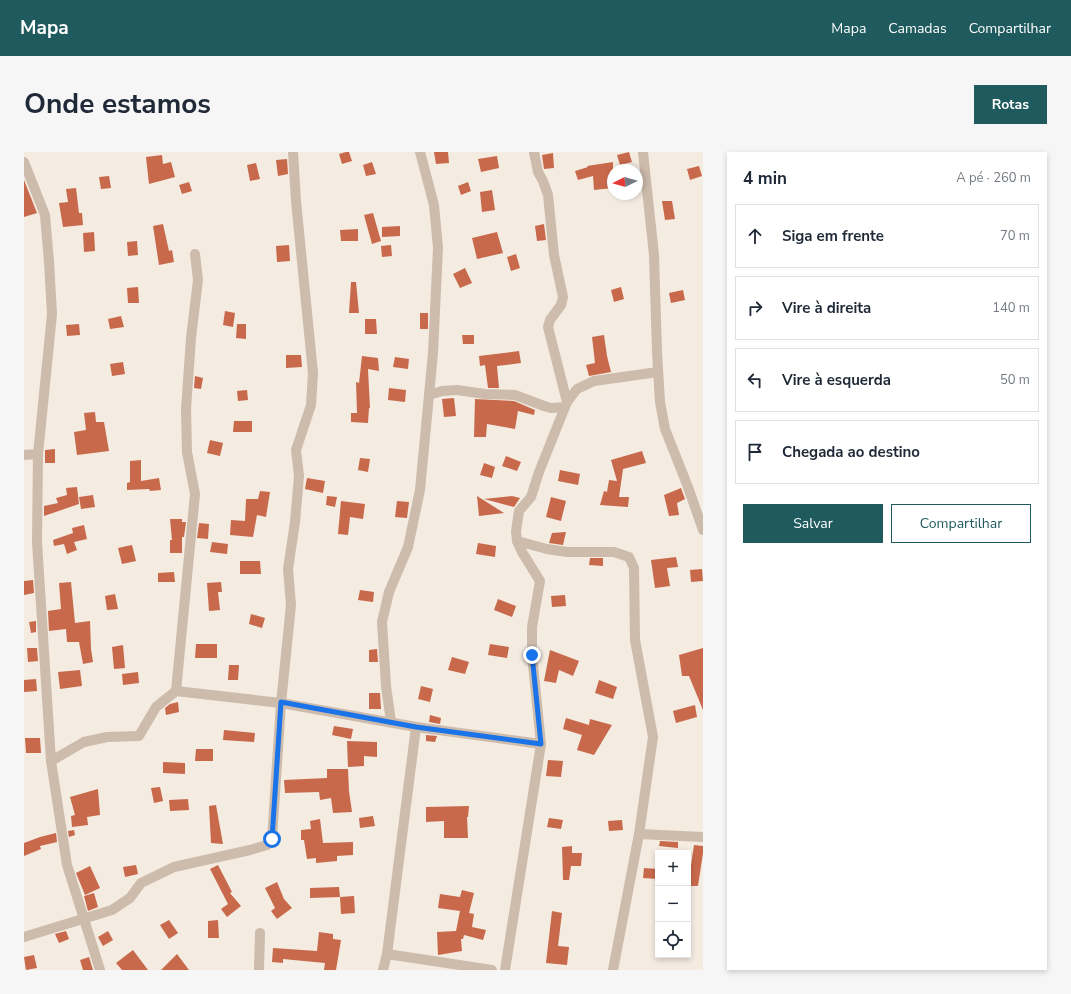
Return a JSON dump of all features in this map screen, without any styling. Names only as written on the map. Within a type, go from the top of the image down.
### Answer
[{"type":"street","points":[[24,937],[112,910],[130,898],[141,883],[174,867],[250,850],[267,845],[272,839],[281,702],[291,605],[288,570],[295,522],[299,476],[296,450],[311,405],[313,373],[296,201],[293,152]]},
{"type":"street","points":[[391,722],[386,686],[382,622],[389,592],[408,547],[420,490],[433,353],[438,248],[434,205],[420,152]]},
{"type":"street","points":[[534,152],[538,172],[548,195],[554,255],[563,297],[561,305],[550,320],[548,327],[566,405]]},
{"type":"street","points":[[643,152],[654,255],[660,402],[665,429],[703,530]]},
{"type":"street","points":[[24,162],[45,215],[52,314],[38,454],[37,542],[51,761],[67,865],[100,970]]},
{"type":"street","points":[[176,691],[195,494],[187,452],[186,409],[191,338],[198,280],[195,254]]},
{"type":"street","points":[[505,970],[541,744],[532,655],[532,627],[540,581],[517,541],[516,531],[519,511],[531,497],[539,472],[566,405],[577,389],[584,384],[594,381],[658,372]]},
{"type":"street","points":[[430,395],[457,390],[485,394],[515,394],[551,408],[566,405]]},
{"type":"street","points":[[24,455],[38,454]]},
{"type":"street","points":[[517,541],[546,549],[567,552],[614,552],[628,557],[634,568],[634,640],[653,737],[639,834],[613,970]]},
{"type":"street","points":[[51,761],[84,742],[107,737],[139,736],[156,707],[176,691],[281,702],[416,727],[541,744]]},
{"type":"street","points":[[383,970],[416,727]]},
{"type":"street","points":[[639,834],[703,837]]},
{"type":"street","points":[[259,970],[260,933]]},
{"type":"street","points":[[386,954],[492,970]]},
{"type":"building","points":[[349,152],[352,161],[342,164],[339,154]]},
{"type":"building","points":[[434,152],[448,152],[449,163],[436,164]]},
{"type":"building","points":[[629,152],[632,162],[620,164],[617,155]]},
{"type":"building","points":[[553,153],[554,168],[544,169],[542,155]]},
{"type":"building","points":[[162,155],[163,164],[171,162],[175,177],[149,184],[146,157]]},
{"type":"building","points":[[497,156],[499,168],[481,172],[478,159]]},
{"type":"building","points":[[287,159],[288,174],[278,176],[276,160]]},
{"type":"building","points":[[372,162],[376,174],[366,176],[363,165]]},
{"type":"building","points":[[613,162],[613,164],[607,164],[607,189],[594,190],[593,176],[578,180],[575,171],[588,167],[587,166]]},
{"type":"building","points":[[256,163],[260,179],[250,181],[247,165]]},
{"type":"building","points":[[699,166],[702,176],[690,180],[687,169]]},
{"type":"building","points":[[109,176],[111,188],[101,189],[99,177]]},
{"type":"building","points":[[24,180],[37,213],[24,217]]},
{"type":"building","points":[[189,182],[192,191],[182,194],[179,185]]},
{"type":"building","points":[[468,182],[471,191],[461,195],[458,186]]},
{"type":"building","points":[[76,188],[79,213],[82,213],[83,225],[63,227],[59,203],[68,202],[66,189]]},
{"type":"building","points":[[492,190],[495,210],[482,212],[480,192]]},
{"type":"building","points":[[662,201],[672,201],[675,219],[665,220]]},
{"type":"building","points":[[373,213],[381,241],[372,244],[364,215]]},
{"type":"building","points":[[163,224],[169,251],[172,250],[174,262],[159,265],[153,226]]},
{"type":"building","points":[[544,224],[546,240],[537,241],[535,226]]},
{"type":"building","points":[[400,226],[400,236],[382,237],[382,227]]},
{"type":"building","points":[[358,229],[358,241],[341,241],[340,230]]},
{"type":"building","points":[[94,232],[95,251],[84,252],[83,233]]},
{"type":"building","points":[[497,232],[503,253],[477,259],[472,238]]},
{"type":"building","points":[[137,241],[138,255],[128,256],[127,242]]},
{"type":"building","points":[[289,245],[290,261],[277,262],[276,246]]},
{"type":"building","points":[[391,245],[392,256],[382,257],[381,246]]},
{"type":"building","points":[[516,254],[520,268],[511,271],[507,257]]},
{"type":"building","points":[[465,268],[472,283],[460,288],[453,274]]},
{"type":"building","points":[[351,282],[356,282],[359,313],[349,313]]},
{"type":"building","points":[[138,287],[139,303],[128,303],[127,288]]},
{"type":"building","points":[[621,287],[624,299],[614,302],[611,290]]},
{"type":"building","points":[[683,290],[685,300],[671,303],[669,293]]},
{"type":"building","points":[[225,311],[235,313],[233,327],[223,325]]},
{"type":"building","points":[[420,313],[428,313],[428,329],[420,329]]},
{"type":"building","points":[[121,316],[124,327],[110,329],[108,319]]},
{"type":"building","points":[[365,319],[376,319],[377,334],[365,334]]},
{"type":"building","points":[[79,324],[80,335],[67,336],[66,325]]},
{"type":"building","points":[[237,324],[246,324],[246,339],[236,338]]},
{"type":"building","points":[[462,335],[474,335],[474,344],[463,344]]},
{"type":"building","points":[[604,335],[611,372],[589,376],[586,365],[595,363],[592,337]]},
{"type":"building","points":[[519,351],[521,363],[497,366],[499,388],[488,388],[485,365],[480,366],[479,356]]},
{"type":"building","points":[[286,355],[301,355],[302,367],[286,368]]},
{"type":"building","points":[[362,356],[378,358],[379,371],[368,369],[370,408],[368,423],[351,422],[351,413],[357,413],[356,382],[359,383]]},
{"type":"building","points":[[395,357],[409,359],[408,369],[393,367]]},
{"type":"building","points":[[123,362],[125,374],[112,376],[110,364]]},
{"type":"building","points":[[195,376],[203,378],[201,389],[194,388]]},
{"type":"building","points":[[389,388],[406,390],[405,402],[388,400]]},
{"type":"building","points":[[247,390],[248,400],[238,401],[237,391]]},
{"type":"building","points":[[454,398],[456,416],[444,417],[442,399]]},
{"type":"building","points":[[475,399],[514,401],[535,410],[534,415],[518,411],[515,429],[487,424],[486,437],[474,437]]},
{"type":"building","points":[[95,412],[96,422],[104,422],[109,451],[77,455],[74,432],[86,430],[84,413]]},
{"type":"building","points":[[234,421],[252,421],[252,432],[233,432]]},
{"type":"building","points":[[210,440],[223,443],[220,456],[207,453]]},
{"type":"building","points":[[55,449],[55,463],[45,463],[45,450]]},
{"type":"building","points":[[642,451],[646,463],[623,469],[619,497],[629,497],[628,507],[600,505],[604,491],[607,492],[609,480],[617,481],[611,460]]},
{"type":"building","points":[[506,456],[521,462],[517,471],[502,466]]},
{"type":"building","points":[[360,458],[370,459],[368,472],[358,470]]},
{"type":"building","points":[[141,460],[141,481],[159,478],[161,490],[127,490],[127,483],[130,482],[130,461]]},
{"type":"building","points":[[484,463],[495,467],[492,478],[480,475]]},
{"type":"building","points":[[560,470],[580,474],[578,485],[558,481]]},
{"type":"building","points":[[307,478],[325,481],[323,493],[305,489]]},
{"type":"building","points":[[77,487],[79,504],[44,516],[44,506],[58,503],[56,498],[67,495],[66,488]]},
{"type":"building","points":[[681,488],[685,499],[677,503],[679,515],[669,516],[664,495]]},
{"type":"building","points":[[260,491],[270,492],[266,517],[257,515],[253,537],[230,535],[231,520],[245,521],[246,499],[258,499]]},
{"type":"building","points":[[93,495],[95,507],[81,509],[79,497]]},
{"type":"building","points":[[327,496],[337,497],[335,507],[326,505]]},
{"type":"building","points":[[477,496],[504,513],[479,516]]},
{"type":"building","points":[[512,496],[520,498],[514,507],[484,499]]},
{"type":"building","points":[[551,497],[566,501],[561,521],[546,517]]},
{"type":"building","points":[[341,501],[365,504],[363,519],[350,517],[348,535],[338,534]]},
{"type":"building","points":[[397,501],[409,502],[407,518],[395,517]]},
{"type":"building","points":[[170,519],[182,519],[182,522],[186,522],[184,537],[182,537],[182,553],[170,553],[170,540],[172,540]]},
{"type":"building","points":[[199,523],[209,524],[208,539],[197,538]]},
{"type":"building","points":[[84,525],[87,539],[74,542],[77,550],[67,554],[64,544],[54,546],[53,540],[73,533],[72,528]]},
{"type":"building","points":[[566,532],[563,545],[549,543],[552,533]]},
{"type":"building","points":[[212,542],[228,544],[227,554],[210,552]]},
{"type":"building","points":[[478,543],[496,546],[495,557],[476,554]]},
{"type":"building","points":[[132,545],[136,561],[122,564],[118,548]]},
{"type":"building","points":[[676,557],[678,567],[667,568],[670,586],[655,588],[651,560]]},
{"type":"building","points":[[590,558],[603,558],[603,566],[589,565]]},
{"type":"building","points":[[240,561],[260,561],[261,574],[240,574]]},
{"type":"building","points":[[702,569],[703,581],[691,582],[690,570]]},
{"type":"building","points":[[174,572],[175,582],[158,582],[158,573]]},
{"type":"building","points":[[33,580],[34,593],[24,595],[24,581]]},
{"type":"building","points":[[71,582],[75,623],[90,621],[93,662],[83,664],[79,642],[67,642],[66,629],[49,631],[48,611],[61,609],[59,583]]},
{"type":"building","points":[[221,582],[222,592],[218,592],[220,610],[209,611],[207,583]]},
{"type":"building","points":[[360,590],[374,592],[373,602],[358,600]]},
{"type":"building","points":[[115,594],[118,609],[107,610],[105,596]]},
{"type":"building","points":[[565,595],[566,606],[552,607],[551,596]]},
{"type":"building","points":[[498,599],[516,606],[512,617],[494,610]]},
{"type":"building","points":[[251,614],[265,618],[262,628],[249,624]]},
{"type":"building","points":[[36,621],[36,632],[31,633],[29,622]]},
{"type":"building","points":[[196,644],[217,644],[217,658],[195,658]]},
{"type":"building","points":[[490,644],[509,647],[507,658],[488,655]]},
{"type":"building","points":[[123,645],[125,668],[114,669],[112,647]]},
{"type":"building","points":[[27,648],[37,648],[38,661],[28,662]]},
{"type":"building","points":[[703,648],[703,710],[689,676],[682,676],[679,655]]},
{"type":"building","points":[[377,649],[378,662],[369,662],[369,650]]},
{"type":"building","points":[[550,650],[579,661],[573,676],[559,670],[556,683],[544,681]]},
{"type":"building","points":[[452,657],[469,662],[465,674],[448,670]]},
{"type":"building","points":[[229,665],[239,665],[238,680],[228,680]]},
{"type":"building","points":[[80,670],[82,686],[60,689],[58,672]]},
{"type":"building","points":[[138,672],[139,683],[123,685],[122,674]]},
{"type":"building","points":[[36,679],[37,691],[24,692],[24,680]]},
{"type":"building","points":[[599,680],[617,687],[613,699],[595,693]]},
{"type":"building","points":[[421,686],[433,689],[430,702],[418,699]]},
{"type":"building","points":[[369,693],[380,693],[381,709],[369,709]]},
{"type":"building","points":[[178,702],[179,712],[166,715],[165,708],[170,704]]},
{"type":"building","points":[[695,705],[697,717],[676,723],[673,711]]},
{"type":"building","points":[[430,715],[441,718],[440,724],[429,722]]},
{"type":"building","points":[[566,718],[589,725],[590,719],[612,725],[594,755],[577,750],[582,735],[563,729]]},
{"type":"building","points":[[334,726],[353,729],[351,739],[332,735]]},
{"type":"building","points":[[224,730],[255,733],[254,742],[223,740]]},
{"type":"building","points":[[426,735],[437,736],[435,742],[426,741]]},
{"type":"building","points":[[25,738],[40,738],[41,753],[26,753]]},
{"type":"building","points":[[347,741],[377,742],[377,757],[364,756],[364,766],[348,767]]},
{"type":"building","points":[[196,749],[213,749],[213,761],[195,761]]},
{"type":"building","points":[[548,760],[563,761],[561,777],[546,776]]},
{"type":"building","points":[[163,762],[185,763],[185,774],[163,773]]},
{"type":"building","points":[[327,769],[348,769],[352,812],[333,813],[331,798],[320,800],[319,792],[285,793],[284,780],[327,778]]},
{"type":"building","points":[[160,787],[163,801],[154,803],[151,788]]},
{"type":"building","points":[[98,789],[100,815],[87,817],[88,825],[72,827],[71,816],[75,815],[70,797]]},
{"type":"building","points":[[188,799],[189,810],[170,811],[169,800]]},
{"type":"building","points":[[216,805],[223,844],[211,843],[209,806]]},
{"type":"building","points":[[469,806],[467,817],[468,838],[444,838],[444,821],[426,822],[426,807]]},
{"type":"building","points":[[373,816],[375,826],[360,828],[359,818]]},
{"type":"building","points":[[549,818],[563,820],[561,829],[547,827]]},
{"type":"building","points":[[320,819],[323,843],[353,842],[353,855],[337,856],[337,861],[316,863],[316,858],[307,859],[304,840],[301,840],[301,830],[311,829],[310,821]]},
{"type":"building","points":[[622,820],[623,830],[609,831],[608,821]]},
{"type":"building","points":[[74,830],[75,835],[69,837],[68,831]]},
{"type":"building","points":[[56,833],[57,842],[40,846],[41,849],[24,856],[24,843]]},
{"type":"building","points":[[660,841],[678,842],[678,848],[659,846]]},
{"type":"building","points":[[694,845],[703,846],[698,886],[691,886],[691,866]]},
{"type":"building","points":[[572,846],[572,853],[582,853],[581,866],[571,866],[569,880],[563,880],[562,847]]},
{"type":"building","points":[[136,865],[138,874],[125,877],[123,867]]},
{"type":"building","points":[[218,865],[232,892],[230,893],[241,906],[227,917],[221,909],[228,904],[210,869]]},
{"type":"building","points":[[90,866],[100,888],[85,895],[76,873]]},
{"type":"building","points":[[644,868],[655,869],[655,879],[643,878]]},
{"type":"building","points":[[277,882],[284,899],[292,908],[277,919],[271,911],[275,908],[265,888]]},
{"type":"building","points":[[339,887],[340,897],[310,898],[310,888]]},
{"type":"building","points":[[462,890],[474,893],[469,913],[474,914],[472,927],[486,930],[483,940],[464,935],[463,939],[461,939],[462,951],[438,955],[437,932],[456,931],[460,911],[438,908],[440,894],[460,897]]},
{"type":"building","points":[[94,893],[98,907],[88,911],[84,896]]},
{"type":"building","points":[[354,896],[355,913],[341,914],[340,897]]},
{"type":"building","points":[[552,911],[562,913],[558,946],[569,947],[567,965],[546,963]]},
{"type":"building","points":[[169,920],[178,933],[169,939],[160,925]]},
{"type":"building","points":[[218,920],[219,938],[208,938],[208,921]]},
{"type":"building","points":[[66,931],[69,939],[59,943],[55,934]]},
{"type":"building","points":[[108,931],[113,940],[103,946],[98,937]]},
{"type":"building","points":[[319,932],[333,934],[333,939],[341,940],[336,970],[324,970],[325,963],[283,959],[283,963],[272,962],[273,948],[317,951]]},
{"type":"building","points":[[133,950],[148,970],[122,970],[116,963]]},
{"type":"building","points":[[177,954],[189,970],[161,970]]},
{"type":"building","points":[[34,955],[37,968],[26,970],[24,957]]},
{"type":"building","points":[[89,957],[93,970],[83,970],[80,960]]},
{"type":"route","points":[[272,839],[281,702],[416,727],[541,744],[532,655]]}]
